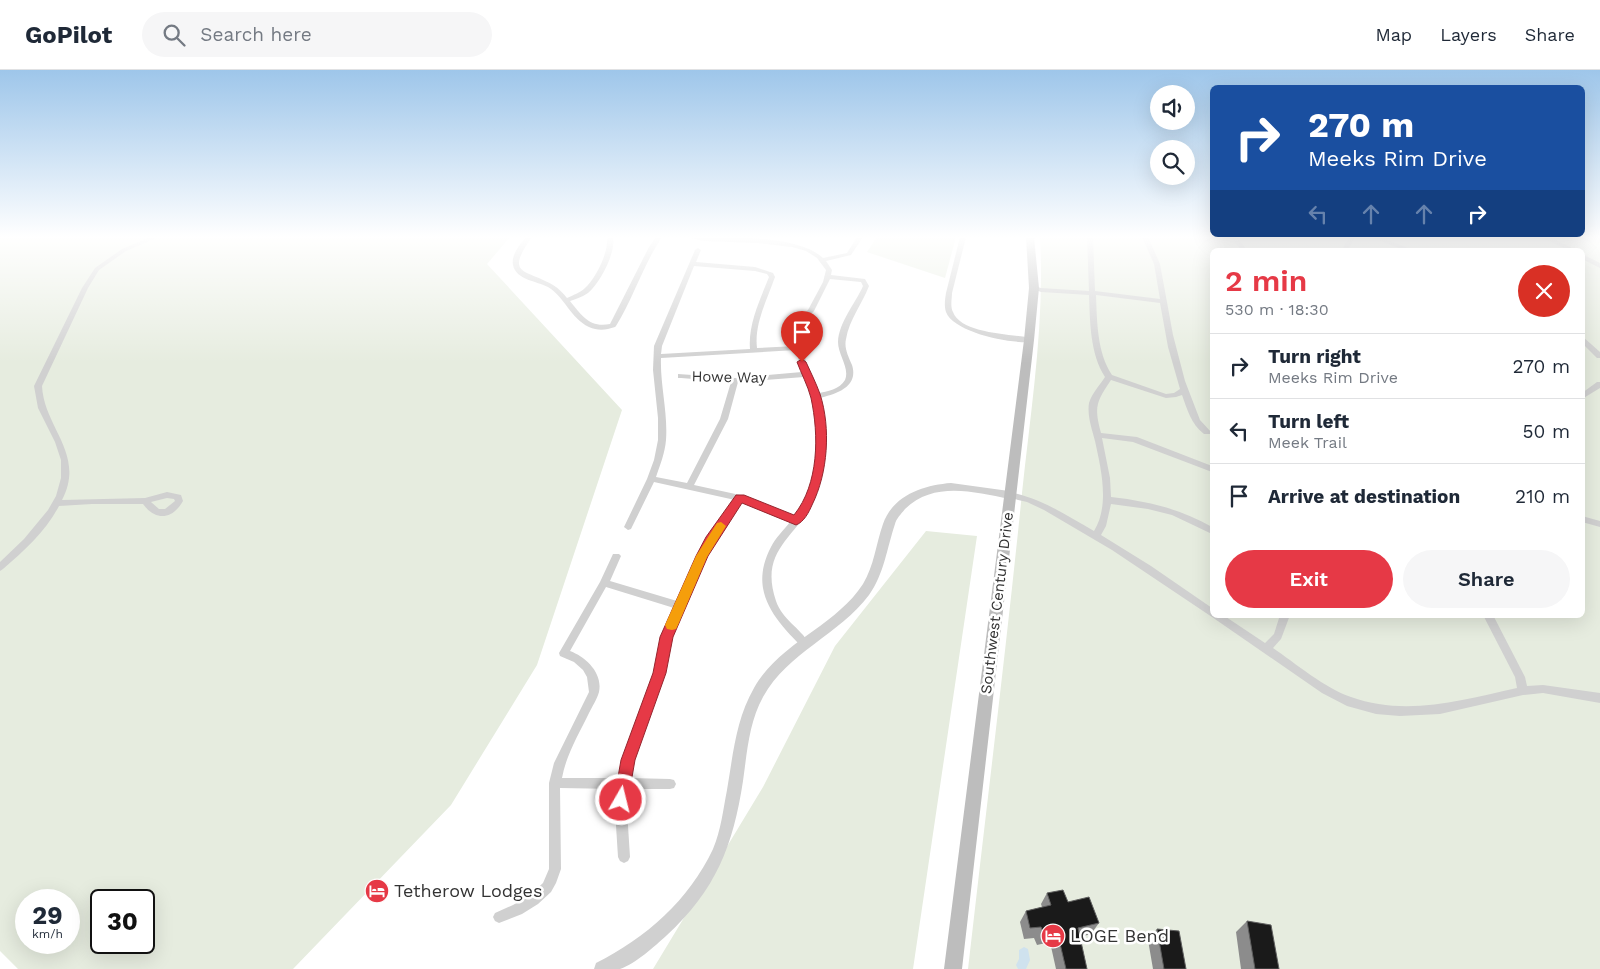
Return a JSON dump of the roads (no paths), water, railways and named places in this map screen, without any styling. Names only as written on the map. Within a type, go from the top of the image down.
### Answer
[{"type":"main road","name":"Southwest Century Drive","points":[[954,969],[1009,495],[1029,340],[1033,279]]},
{"type":"street","points":[[0,567],[35,534],[57,503],[67,471],[66,459],[37,397],[38,386],[91,279]]},
{"type":"street","points":[[536,279],[549,285],[586,324],[593,327],[608,328],[613,326],[622,312],[637,279]]},
{"type":"street","points":[[566,301],[585,292],[595,279]]},
{"type":"street","points":[[628,527],[658,460],[662,440],[662,418],[656,370],[658,346],[686,279]]},
{"type":"street","points":[[754,350],[754,330],[771,279]]},
{"type":"street","points":[[804,643],[780,618],[772,605],[767,586],[768,565],[775,547],[804,511],[812,495],[818,467],[822,436],[815,396],[802,362],[799,348],[802,328],[808,324],[812,316],[811,311],[827,279]]},
{"type":"street","points":[[815,396],[839,390],[848,381],[850,369],[845,359],[842,338],[866,286],[863,280],[857,279]]},
{"type":"street","points":[[954,279],[948,301],[948,312],[951,318],[969,329],[1029,340]]},
{"type":"street","points":[[1092,279],[1095,336],[1103,372],[1109,377],[1166,396],[1176,395],[1183,390]]},
{"type":"street","points":[[1160,279],[1171,346],[1183,390],[1194,420],[1207,432]]},
{"type":"street","points":[[1034,288],[1163,301]]},
{"type":"street","points":[[1585,341],[1600,356]]},
{"type":"street","points":[[657,356],[799,348]]},
{"type":"street","name":"Howe Way","points":[[681,376],[735,380],[807,374]]},
{"type":"street","points":[[1096,536],[1105,522],[1108,500],[1093,419],[1093,404],[1109,377]]},
{"type":"street","points":[[690,486],[724,419],[735,380]]},
{"type":"street","points":[[1585,395],[1600,384]]},
{"type":"street","points":[[1097,435],[1134,439],[1210,468]]},
{"type":"street","points":[[651,479],[740,498],[796,521]]},
{"type":"street","points":[[602,969],[625,956],[663,928],[684,906],[708,873],[718,854],[727,828],[749,713],[758,692],[773,672],[804,643],[847,609],[864,591],[878,558],[890,521],[901,506],[911,497],[930,490],[947,487],[975,488],[1039,502],[1127,554],[1210,612]]},
{"type":"street","points":[[624,857],[621,810],[622,784],[637,731],[659,673],[666,637],[706,548],[740,498]]},
{"type":"street","points":[[1108,500],[1158,508],[1185,517],[1210,530]]},
{"type":"street","points":[[57,503],[145,501]]},
{"type":"street","points":[[1585,519],[1600,524]]},
{"type":"street","points":[[499,917],[526,906],[542,894],[552,880],[555,869],[555,783],[559,763],[594,692],[594,680],[590,670],[579,660],[564,653],[604,584],[616,556]]},
{"type":"street","points":[[604,584],[680,606]]},
{"type":"street","points":[[1220,618],[1326,690],[1347,701],[1376,709],[1400,711],[1440,709],[1523,690],[1542,689],[1600,698]]},
{"type":"street","points":[[1266,649],[1278,636],[1284,618]]},
{"type":"street","points":[[1490,618],[1520,676],[1523,690]]},
{"type":"street","points":[[555,783],[670,784]]},
{"type":"water","points":[[1024,947],[1028,949],[1030,960],[1026,969],[1018,969],[1016,965],[1019,959],[1019,950]]},
{"type":"place","name":"Tetherow Lodges","points":[[377,891]]},
{"type":"place","name":"LOGE Bend","points":[[1053,936]]}]
